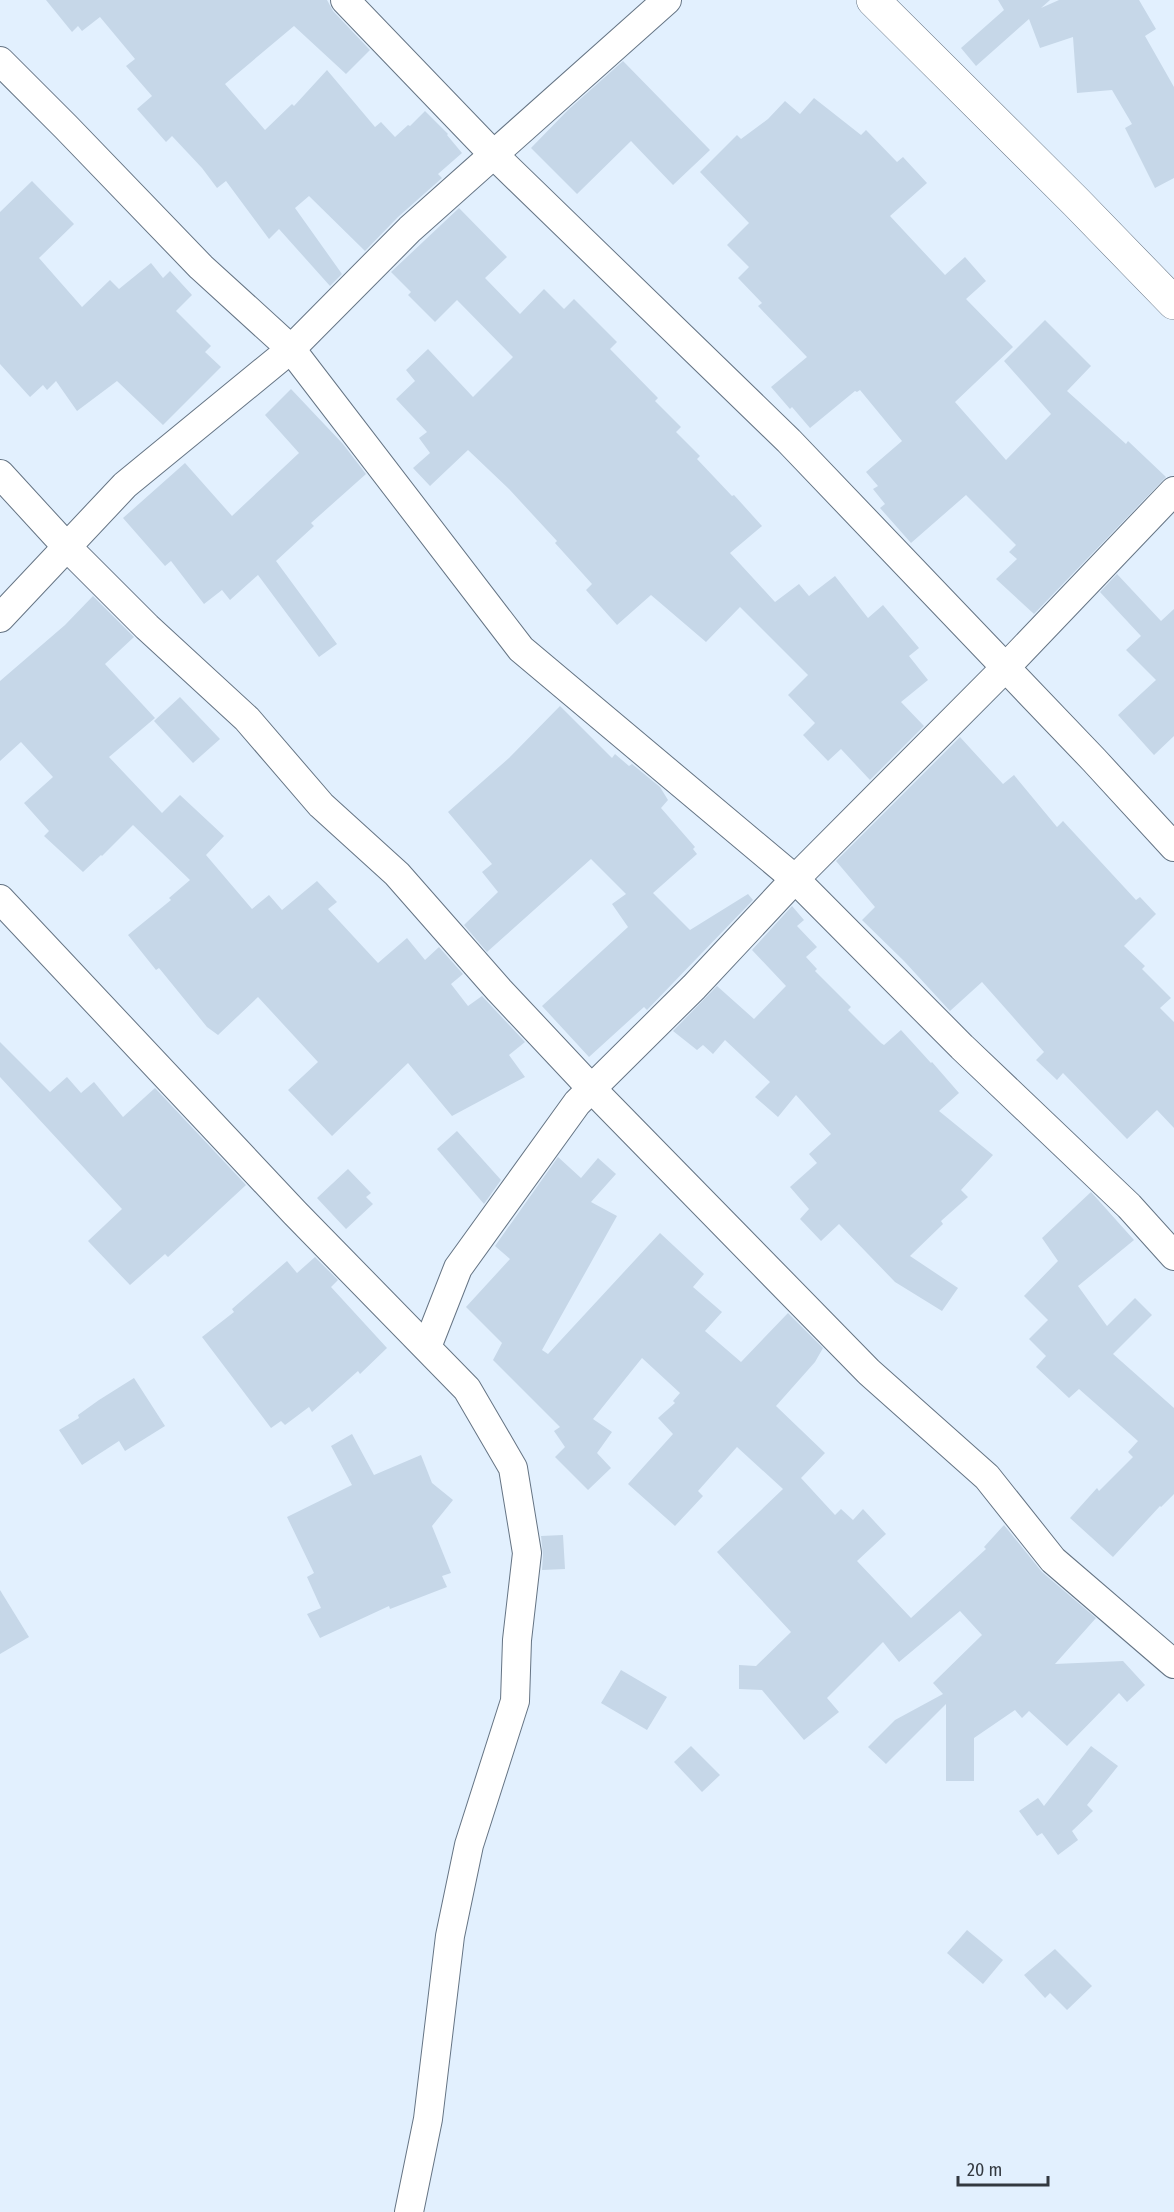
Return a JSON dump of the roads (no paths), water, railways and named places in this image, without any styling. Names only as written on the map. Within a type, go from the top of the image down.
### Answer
[{"type":"street","points":[[345,0],[494,155],[789,441],[1174,847]]},
{"type":"street","points":[[0,618],[125,485],[291,349],[410,228],[667,0]]},
{"type":"street","points":[[873,0],[1174,303]]},
{"type":"street","points":[[0,61],[201,267],[291,349],[522,649],[795,879],[962,1047],[1129,1206],[1174,1256]]},
{"type":"street","points":[[0,474],[67,547],[147,627],[247,719],[321,806],[397,874],[499,990],[591,1088],[869,1372],[987,1477],[1053,1560],[1174,1664]]},
{"type":"street","points":[[427,1347],[458,1268],[577,1103],[694,987],[795,879],[1005,668],[1174,491]]},
{"type":"street","points":[[0,899],[295,1213],[467,1389],[513,1468],[527,1553],[516,1640],[514,1701],[469,1845],[450,1936],[428,2119],[409,2212]]}]
